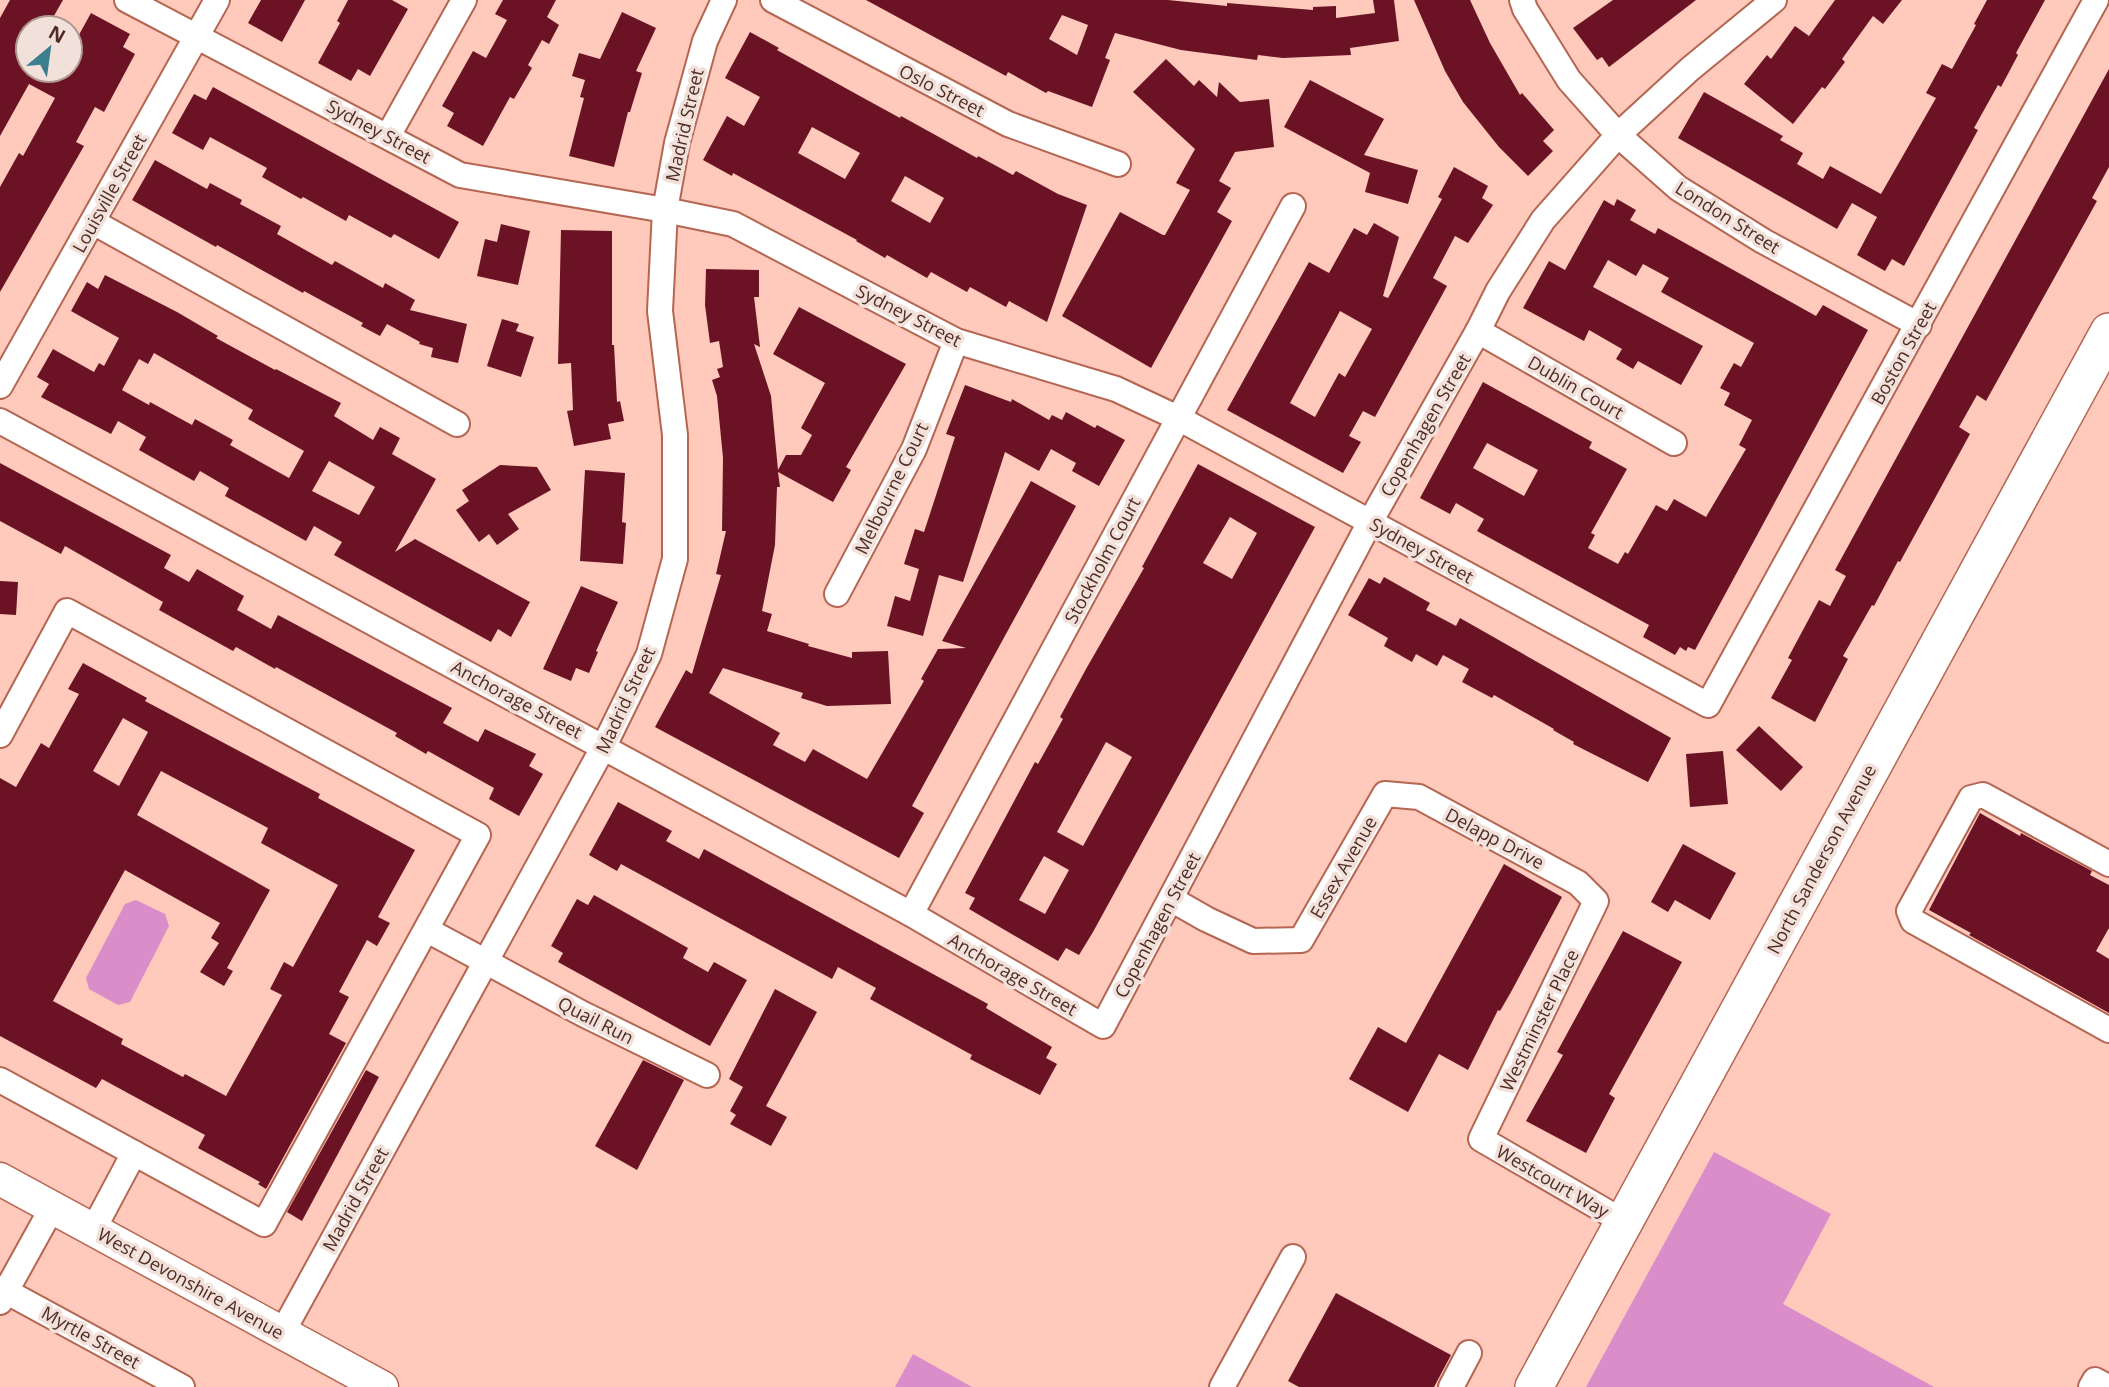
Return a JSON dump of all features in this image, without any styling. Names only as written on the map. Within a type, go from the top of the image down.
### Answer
[{"type":"highway","name":"North Sanderson Avenue","points":[[1534,1387],[2109,332]]},
{"type":"main road","name":"West Devonshire Avenue","points":[[0,1180],[382,1387]]},
{"type":"street","name":"Sydney Street","points":[[127,0],[460,175],[733,224],[957,341],[1116,389],[1178,418],[1709,705]]},
{"type":"street","name":"Louisville Street","points":[[0,386],[217,0]]},
{"type":"street","points":[[388,136],[464,0]]},
{"type":"street","name":"Madrid Street","points":[[282,1333],[604,746],[649,654],[675,559],[675,435],[660,311],[665,210],[677,143],[705,41],[724,0]]},
{"type":"street","name":"Oslo Street","points":[[773,0],[1008,124],[1118,164]]},
{"type":"street","name":"London Street","points":[[1522,0],[1524,9],[1569,80],[1618,135],[1678,188],[1763,241],[1919,325]]},
{"type":"street","name":"Copenhagen Street","points":[[1103,1026],[1370,522],[1498,291],[1543,220],[1618,135],[1690,69],[1774,0]]},
{"type":"street","name":"Boston Street","points":[[1709,705],[2096,0]]},
{"type":"street","name":"Stockholm Court","points":[[911,914],[1293,206]]},
{"type":"street","points":[[93,222],[457,424]]},
{"type":"street","name":"Dublin Court","points":[[1478,331],[1674,443]]},
{"type":"street","name":"Melbourne Court","points":[[837,594],[914,449],[957,341]]},
{"type":"street","name":"Anchorage Street","points":[[0,421],[911,914],[1103,1026]]},
{"type":"street","points":[[0,735],[67,611],[478,835],[264,1224],[0,1080]]},
{"type":"street","name":"Essex Avenue","points":[[1171,899],[1253,941],[1301,940],[1385,794]]},
{"type":"street","name":"Delapp Drive","points":[[1385,794],[1419,797],[1577,883],[1596,901]]},
{"type":"street","points":[[2109,864],[1983,795],[1971,799],[1909,911],[1913,921],[2109,1030]]},
{"type":"street","name":"Westminster Place","points":[[1481,1139],[1596,901]]},
{"type":"street","name":"Quail Run","points":[[427,930],[583,1014],[707,1075]]},
{"type":"street","name":"Westcourt Way","points":[[1481,1139],[1624,1222]]},
{"type":"street","points":[[93,1230],[134,1153]]},
{"type":"street","points":[[2,1294],[52,1208]]},
{"type":"street","points":[[1222,1387],[1293,1257]]},
{"type":"street","name":"Myrtle Street","points":[[2,1294],[181,1387]]},
{"type":"street","points":[[1451,1387],[1469,1353]]},
{"type":"street","points":[[2091,1387],[2095,1380],[2108,1387]]},
{"type":"shaded area","points":[[136,900],[165,914],[169,926],[130,1002],[118,1005],[89,989],[86,978],[125,904]]},
{"type":"shaded area","points":[[1714,1152],[1831,1214],[1783,1304],[1934,1387],[1586,1387]]},
{"type":"shaded area","points":[[913,1354],[972,1387],[895,1387]]},
{"type":"building","points":[[10,0],[63,0],[55,14],[14,14],[14,84],[29,84],[0,136],[0,18]]},
{"type":"building","points":[[261,0],[305,0],[282,42],[248,23]]},
{"type":"building","points":[[348,0],[392,0],[408,9],[370,76],[358,69],[351,81],[318,63],[340,23],[337,21]]},
{"type":"building","points":[[503,0],[556,0],[547,17],[559,25],[549,44],[542,40],[528,65],[532,68],[514,99],[510,97],[483,146],[447,126],[454,113],[442,106],[473,51],[486,58],[507,20],[495,14]]},
{"type":"building","points":[[866,0],[1168,0],[1313,10],[1313,7],[1336,6],[1336,18],[1375,13],[1373,0],[1394,0],[1399,41],[1350,48],[1351,55],[1283,58],[1258,55],[1257,60],[1181,50],[1115,33],[1105,58],[1110,60],[1092,107],[1048,91],[1046,93],[1008,72],[1006,76]],"holes":[[[1062,15],[1088,25],[1077,55],[1049,39]]]},
{"type":"building","points":[[1414,0],[1470,0],[1490,43],[1520,95],[1522,93],[1554,130],[1543,141],[1553,151],[1528,176],[1499,147],[1463,102],[1445,71]]},
{"type":"building","points":[[1613,0],[1696,0],[1609,67],[1602,57],[1597,60],[1573,28]]},
{"type":"building","points":[[1835,0],[1902,0],[1883,24],[1873,16],[1842,59],[1845,62],[1825,89],[1822,87],[1793,124],[1744,84],[1767,55],[1771,59],[1795,26],[1809,36]]},
{"type":"building","points":[[1987,0],[2045,0],[2001,87],[1998,85],[1974,128],[1978,130],[1904,266],[1892,259],[1885,271],[1857,255],[1877,217],[1852,203],[1837,229],[1678,138],[1704,92],[1783,136],[1780,140],[1803,153],[1797,164],[1823,179],[1830,166],[1881,194],[1936,98],[1926,93],[1942,64],[1952,69]]},
{"type":"building","points":[[622,12],[656,28],[636,71],[642,73],[628,112],[614,167],[569,156],[584,98],[580,97],[585,80],[572,76],[579,53],[600,59]]},
{"type":"building","points":[[91,13],[130,34],[123,47],[135,54],[104,112],[95,107],[76,142],[84,146],[0,292],[0,187],[19,153],[23,156],[55,98],[29,84],[84,84],[84,26]]},
{"type":"building","points":[[750,32],[858,95],[977,158],[978,156],[1013,175],[1016,171],[1058,194],[1087,205],[1047,322],[1009,301],[1006,307],[970,287],[967,292],[931,272],[927,278],[887,255],[885,258],[733,173],[732,176],[703,160],[727,116],[744,126],[760,97],[725,78]],"holes":[[[812,127],[860,153],[845,179],[798,153]],[[905,176],[944,198],[930,223],[891,201]]]},
{"type":"building","points":[[1166,59],[1194,86],[1199,80],[1217,97],[1219,82],[1240,102],[1269,99],[1274,147],[1235,152],[1219,181],[1231,188],[1217,212],[1232,221],[1151,368],[1062,316],[1120,212],[1165,235],[1190,190],[1176,183],[1195,149],[1133,92]]},
{"type":"building","points":[[2109,69],[2109,167],[2092,198],[2097,201],[1986,401],[1977,395],[1959,427],[1970,434],[1900,562],[1898,561],[1843,656],[1848,659],[1815,722],[1771,698],[1792,660],[1788,658],[1819,600],[1830,606],[1846,576],[1835,570]]},
{"type":"building","points":[[1310,80],[1384,119],[1364,155],[1418,170],[1408,204],[1365,192],[1370,173],[1284,127]]},
{"type":"building","points":[[213,87],[459,222],[439,259],[394,234],[391,238],[349,215],[346,221],[303,197],[301,199],[262,177],[267,168],[210,137],[203,150],[172,133],[194,94],[206,100]]},
{"type":"building","points":[[155,160],[207,189],[210,183],[242,200],[240,204],[281,226],[277,234],[332,265],[335,261],[383,288],[385,283],[415,300],[410,310],[467,324],[458,363],[431,357],[433,348],[419,344],[420,342],[387,324],[380,336],[361,326],[363,323],[132,200]]},
{"type":"building","points":[[1454,167],[1488,186],[1482,198],[1493,205],[1468,243],[1455,236],[1433,278],[1447,286],[1375,417],[1363,411],[1349,436],[1361,442],[1343,473],[1227,410],[1309,262],[1329,273],[1354,228],[1367,235],[1374,223],[1399,237],[1383,296],[1388,298],[1442,199],[1438,197]],"holes":[[[1340,311],[1372,329],[1345,377],[1339,373],[1315,417],[1290,403]]]},
{"type":"building","points":[[1617,199],[1636,210],[1630,220],[1655,234],[1658,228],[1816,316],[1823,305],[1868,330],[1695,650],[1688,647],[1686,651],[1680,647],[1675,655],[1643,637],[1649,625],[1477,531],[1484,519],[1456,503],[1450,514],[1420,498],[1483,382],[1592,442],[1589,448],[1627,469],[1591,533],[1595,535],[1588,548],[1618,564],[1625,552],[1628,554],[1656,505],[1667,511],[1674,499],[1706,517],[1746,449],[1739,445],[1752,420],[1724,405],[1730,393],[1720,388],[1734,363],[1741,367],[1754,343],[1661,292],[1669,278],[1643,264],[1636,276],[1608,260],[1593,287],[1703,346],[1681,385],[1638,361],[1633,369],[1616,359],[1622,349],[1589,330],[1584,341],[1523,308],[1549,261],[1565,270],[1604,200],[1614,206]],"holes":[[[1487,443],[1538,470],[1524,496],[1473,468]]]},
{"type":"building","points":[[501,224],[530,231],[518,285],[477,276],[485,239],[497,242]]},
{"type":"building","points":[[561,230],[612,231],[612,345],[617,402],[620,401],[624,421],[608,424],[611,439],[574,446],[567,411],[573,410],[571,363],[558,364]]},
{"type":"building","points":[[706,269],[759,270],[759,297],[754,297],[760,347],[754,344],[771,396],[778,470],[786,455],[801,455],[812,435],[801,428],[825,383],[773,354],[799,307],[906,364],[846,467],[851,470],[833,502],[778,472],[780,487],[777,487],[775,545],[762,611],[772,614],[767,631],[809,644],[808,646],[852,658],[852,652],[888,651],[891,704],[827,706],[801,698],[803,693],[723,668],[709,693],[780,733],[773,745],[805,762],[813,749],[867,779],[924,681],[921,679],[938,649],[966,648],[942,641],[1031,481],[1076,506],[912,806],[924,813],[899,858],[655,727],[686,670],[692,674],[721,575],[716,574],[726,531],[722,531],[723,458],[717,396],[712,380],[720,377],[717,369],[723,367],[719,341],[710,343],[705,305]]},
{"type":"building","points":[[105,275],[177,312],[218,336],[216,338],[275,370],[341,403],[334,416],[373,440],[380,427],[400,438],[392,454],[436,479],[395,552],[415,539],[530,602],[511,637],[498,629],[491,642],[334,555],[342,542],[314,526],[306,541],[225,496],[229,488],[200,471],[194,481],[139,450],[146,437],[118,421],[111,434],[41,397],[49,384],[37,377],[53,349],[94,372],[99,363],[104,366],[119,338],[71,311],[87,282],[98,289]],"holes":[[[154,353],[253,410],[248,419],[304,451],[289,478],[230,445],[233,440],[195,419],[192,425],[122,390],[139,359],[148,364]],[[329,461],[375,487],[359,515],[312,491]]]},
{"type":"building","points":[[502,319],[519,324],[516,331],[534,337],[521,377],[487,366]]},
{"type":"building","points":[[965,385],[1011,402],[1012,399],[1049,420],[1052,415],[1062,420],[1066,412],[1125,440],[1099,486],[1072,471],[1076,463],[1051,449],[1039,471],[1005,452],[963,582],[939,575],[923,636],[887,626],[895,596],[910,601],[919,569],[904,564],[915,529],[924,532],[955,437],[946,434]]},
{"type":"building","points":[[0,463],[171,555],[164,568],[189,582],[197,569],[244,596],[237,610],[271,629],[278,615],[452,708],[443,723],[478,742],[485,729],[536,754],[529,766],[543,774],[519,816],[489,799],[494,788],[428,751],[426,754],[395,736],[397,733],[276,667],[275,669],[236,647],[233,651],[159,610],[163,602],[65,546],[61,554],[0,521]]},
{"type":"building","points":[[1198,464],[1315,527],[1093,932],[1079,955],[1066,948],[1058,961],[969,909],[975,898],[965,893],[1035,762],[1038,764],[1063,719],[1060,717],[1144,568],[1142,567]],"holes":[[[1230,517],[1257,533],[1232,579],[1203,563]],[[1106,742],[1132,757],[1083,846],[1057,832]],[[1044,856],[1069,870],[1045,914],[1019,900]]]},
{"type":"building","points":[[500,465],[537,467],[551,490],[508,514],[519,529],[497,545],[489,534],[479,542],[456,510],[469,501],[462,490]]},
{"type":"building","points":[[585,470],[625,473],[623,564],[580,561]]},
{"type":"building","points":[[1384,577],[1430,603],[1426,610],[1456,626],[1460,618],[1671,738],[1648,782],[1573,744],[1574,742],[1554,729],[1494,695],[1492,698],[1462,682],[1469,669],[1443,655],[1437,666],[1416,654],[1412,662],[1384,646],[1388,638],[1348,615],[1369,578],[1380,584]]},
{"type":"building","points":[[0,581],[18,582],[16,615],[0,614]]},
{"type":"building","points":[[581,586],[618,602],[589,673],[576,668],[571,681],[543,669]]},
{"type":"building","points":[[83,663],[147,698],[145,701],[320,794],[318,798],[415,850],[378,917],[390,923],[377,946],[367,940],[339,992],[349,997],[329,1034],[346,1043],[266,1189],[258,1184],[260,1182],[198,1148],[205,1135],[102,1079],[96,1088],[0,1036],[0,778],[16,787],[41,743],[49,748],[79,694],[68,689]],"holes":[[[123,718],[148,732],[119,786],[93,771]],[[161,771],[268,828],[261,843],[338,885],[293,967],[284,962],[270,989],[282,995],[226,1096],[121,1044],[123,1039],[53,1001],[125,870],[220,923],[211,938],[219,943],[200,972],[224,986],[233,971],[227,968],[270,890],[137,815]]]},
{"type":"building","points":[[1759,726],[1803,767],[1781,791],[1736,750]]},
{"type":"building","points":[[1723,751],[1728,804],[1690,807],[1686,754]]},
{"type":"building","points":[[618,802],[672,831],[666,841],[699,859],[704,849],[988,1004],[986,1008],[1052,1047],[1046,1058],[1057,1064],[1040,1095],[970,1059],[972,1055],[870,999],[876,988],[838,967],[832,979],[621,864],[617,871],[589,855]]},
{"type":"building","points":[[1980,813],[2092,871],[2090,875],[2109,885],[2109,928],[2096,951],[2109,959],[2109,1013],[1929,910]]},
{"type":"building","points":[[1683,844],[1736,873],[1710,920],[1675,900],[1668,912],[1651,902]]},
{"type":"building","points":[[1504,864],[1562,897],[1511,992],[1500,1011],[1498,1010],[1468,1070],[1439,1054],[1408,1112],[1349,1079],[1378,1027],[1406,1043]]},
{"type":"building","points":[[594,895],[688,948],[683,958],[708,972],[714,962],[747,980],[710,1046],[558,962],[563,953],[551,946],[577,899],[588,905]]},
{"type":"building","points":[[1623,931],[1682,962],[1609,1094],[1615,1098],[1586,1153],[1526,1121],[1563,1055],[1557,1052]]},
{"type":"building","points":[[775,989],[817,1012],[766,1106],[787,1117],[771,1146],[730,1124],[736,1115],[730,1111],[743,1087],[729,1079]]},
{"type":"building","points":[[643,1060],[684,1080],[637,1170],[595,1146]]},
{"type":"building","points":[[366,1070],[379,1077],[302,1221],[287,1212]]},
{"type":"building","points":[[1336,1293],[1451,1355],[1434,1387],[1299,1387],[1288,1381]]}]
